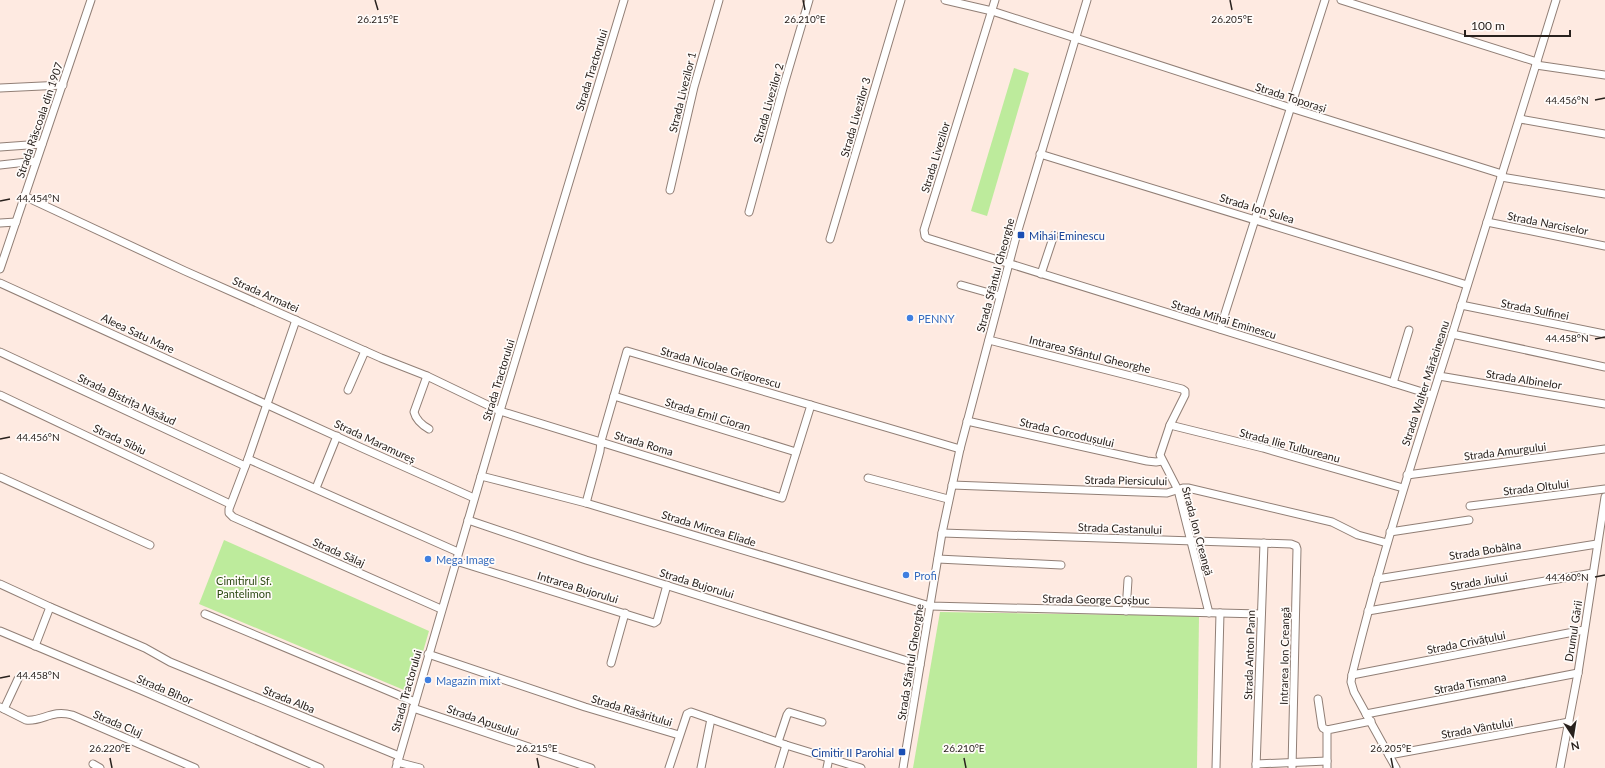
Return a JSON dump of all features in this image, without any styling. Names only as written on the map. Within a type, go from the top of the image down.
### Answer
[{"type":"street","name":"Strada Răscoala din 1907","points":[[0,270],[91,0]]},
{"type":"street","name":"Strada Tractorului","points":[[397,762],[474,498],[624,0]]},
{"type":"street","name":"Strada Livezilor 1","points":[[670,190],[694,87],[718,0]]},
{"type":"street","name":"Strada Livezilor 2","points":[[749,212],[809,0]]},
{"type":"street","name":"Strada Livezilor 3","points":[[830,239],[900,0]]},
{"type":"street","name":"Strada Toporași","points":[[945,0],[992,11],[1501,176],[1605,194]]},
{"type":"street","name":"Strada Livezilor","points":[[995,0],[939,179],[924,233],[930,240],[1008,265]]},
{"type":"street","name":"Strada Sfântul Gheorghe","points":[[903,768],[942,533],[960,449],[1008,265],[1087,0]]},
{"type":"street","points":[[1220,329],[1325,0]]},
{"type":"street","points":[[1341,0],[1536,64],[1605,75]]},
{"type":"street","name":"Strada Walter Mărăcineanu","points":[[1396,768],[1353,689],[1352,675],[1368,611],[1403,488],[1520,119],[1556,0]]},
{"type":"street","points":[[0,88],[63,85]]},
{"type":"street","points":[[1520,119],[1605,134]]},
{"type":"street","points":[[0,147],[42,144]]},
{"type":"street","name":"Strada Ion Șulea","points":[[1040,154],[1467,285]]},
{"type":"street","points":[[0,165],[36,161]]},
{"type":"street","name":"Strada Armatei","points":[[24,196],[185,271],[365,351],[427,376],[500,411]]},
{"type":"street","points":[[0,223],[16,222]]},
{"type":"street","name":"Strada Narciselor","points":[[1487,222],[1605,246]]},
{"type":"street","points":[[1040,274],[1054,235]]},
{"type":"street","name":"Strada Mihai Eminescu","points":[[1008,265],[1432,395]]},
{"type":"street","name":"Aleea Satu Mare","points":[[0,283],[266,404]]},
{"type":"street","points":[[961,285],[1000,296]]},
{"type":"street","name":"Strada Sulfinei","points":[[1461,305],[1605,334]]},
{"type":"street","points":[[230,504],[248,459],[296,320]]},
{"type":"street","points":[[1393,383],[1409,330]]},
{"type":"street","points":[[1452,334],[1605,367]]},
{"type":"street","name":"Intrarea Sfântul Gheorghe","points":[[989,340],[1185,391],[1185,395],[1170,424]]},
{"type":"street","points":[[348,390],[365,351]]},
{"type":"street","name":"Strada Bistrița Năsăud","points":[[0,352],[245,466]]},
{"type":"street","name":"Strada Nicolae Grigorescu","points":[[586,503],[600,451],[601,441],[627,352],[960,449]]},
{"type":"street","points":[[427,376],[414,412],[415,417],[429,429]]},
{"type":"street","name":"Strada Albinelor","points":[[1438,376],[1605,404]]},
{"type":"street","name":"Strada Sibiu","points":[[0,395],[230,504]]},
{"type":"street","name":"Strada Emil Cioran","points":[[614,396],[796,452]]},
{"type":"street","name":"Strada Maramureș","points":[[266,404],[474,498]]},
{"type":"street","points":[[796,452],[811,405]]},
{"type":"street","name":"Strada Roma","points":[[500,411],[782,498],[796,452]]},
{"type":"street","name":"Strada Corcodușului","points":[[967,421],[1148,461],[1162,461]]},
{"type":"street","points":[[1162,461],[1160,450],[1170,424]]},
{"type":"street","name":"Strada Ilie Tulbureanu","points":[[1170,424],[1263,448],[1403,488]]},
{"type":"street","points":[[316,488],[337,436]]},
{"type":"street","name":"Strada Amurgului","points":[[1407,475],[1605,449]]},
{"type":"street","points":[[248,459],[458,552]]},
{"type":"street","name":"Strada Ion Creangă","points":[[1162,461],[1178,490],[1208,613]]},
{"type":"street","name":"Strada Mircea Eliade","points":[[481,476],[586,503],[930,606]]},
{"type":"street","points":[[0,477],[150,545]]},
{"type":"street","points":[[868,478],[948,500]]},
{"type":"street","name":"Strada Piersicului","points":[[952,485],[1167,493],[1188,488],[1332,522],[1358,535],[1387,543]]},
{"type":"street","name":"Strada Oltului","points":[[1470,506],[1605,489]]},
{"type":"street","name":"Drumul Gării","points":[[1560,768],[1578,673],[1605,497]]},
{"type":"street","name":"Strada Sălaj","points":[[230,504],[229,513],[233,517],[441,609]]},
{"type":"street","name":"Strada Bujorului","points":[[468,520],[920,665]]},
{"type":"street","points":[[1390,532],[1469,520]]},
{"type":"street","name":"Strada Castanului","points":[[942,533],[1264,543],[1291,544],[1296,546]]},
{"type":"street","name":"Strada Anton Pann","points":[[1256,766],[1264,543]]},
{"type":"street","name":"Strada Bobâlna","points":[[1377,579],[1597,544]]},
{"type":"street","name":"Intrarea Ion Creangă","points":[[1292,765],[1297,596],[1296,546]]},
{"type":"street","points":[[938,559],[1061,565]]},
{"type":"street","name":"Intrarea Bujorului","points":[[456,561],[656,622],[667,585]]},
{"type":"street","name":"Strada Jiului","points":[[1368,611],[1593,573]]},
{"type":"street","points":[[1126,611],[1128,580]]},
{"type":"street","points":[[0,584],[50,607],[35,646]]},
{"type":"street","name":"Strada George Coșbuc","points":[[930,606],[1261,614]]},
{"type":"street","name":"Strada Alba","points":[[50,607],[145,648],[170,662],[397,762],[420,768]]},
{"type":"street","points":[[611,663],[625,613]]},
{"type":"street","points":[[1216,768],[1220,613]]},
{"type":"street","name":"Strada Apusului","points":[[205,614],[414,705],[591,768]]},
{"type":"street","name":"Strada Crivățului","points":[[1352,675],[1584,630]]},
{"type":"street","name":"Strada Bihor","points":[[0,632],[140,690],[320,768]]},
{"type":"street","name":"Strada Răsăritului","points":[[428,654],[586,707],[679,735],[688,712],[691,712],[786,745],[861,768]]},
{"type":"street","name":"Strada Tismana","points":[[1366,714],[1578,673]]},
{"type":"street","points":[[2,708],[18,679]]},
{"type":"street","points":[[1318,698],[1322,726],[1327,730],[1371,721]]},
{"type":"street","name":"Strada Cluj","points":[[2,708],[31,721],[54,713],[72,715],[195,768]]},
{"type":"street","points":[[778,742],[789,712],[822,722]]},
{"type":"street","points":[[701,768],[711,720]]},
{"type":"street","name":"Strada Vântului","points":[[1389,755],[1569,722]]},
{"type":"street","points":[[1256,766],[1327,764],[1327,730]]},
{"type":"street","points":[[669,768],[679,735]]},
{"type":"street","points":[[779,768],[786,745]]},
{"type":"street","points":[[827,768],[829,758]]},
{"type":"green space","points":[[1014,68],[1029,73],[987,216],[971,211]]},
{"type":"green space","name":"Cimitirul Sf. Pantelimon","points":[[224,540],[429,631],[411,693],[199,604]]},
{"type":"green space","points":[[940,612],[1199,616],[1197,768],[913,768]]},
{"type":"place","name":"Mihai Eminescu","points":[[1021,235]]},
{"type":"place","name":"PENNY","points":[[910,318]]},
{"type":"place","name":"Mega Image","points":[[428,559]]},
{"type":"place","name":"Profi","points":[[906,575]]},
{"type":"place","name":"Magazin mixt","points":[[428,680]]},
{"type":"place","name":"Cimitir II Parohial","points":[[902,752]]}]
